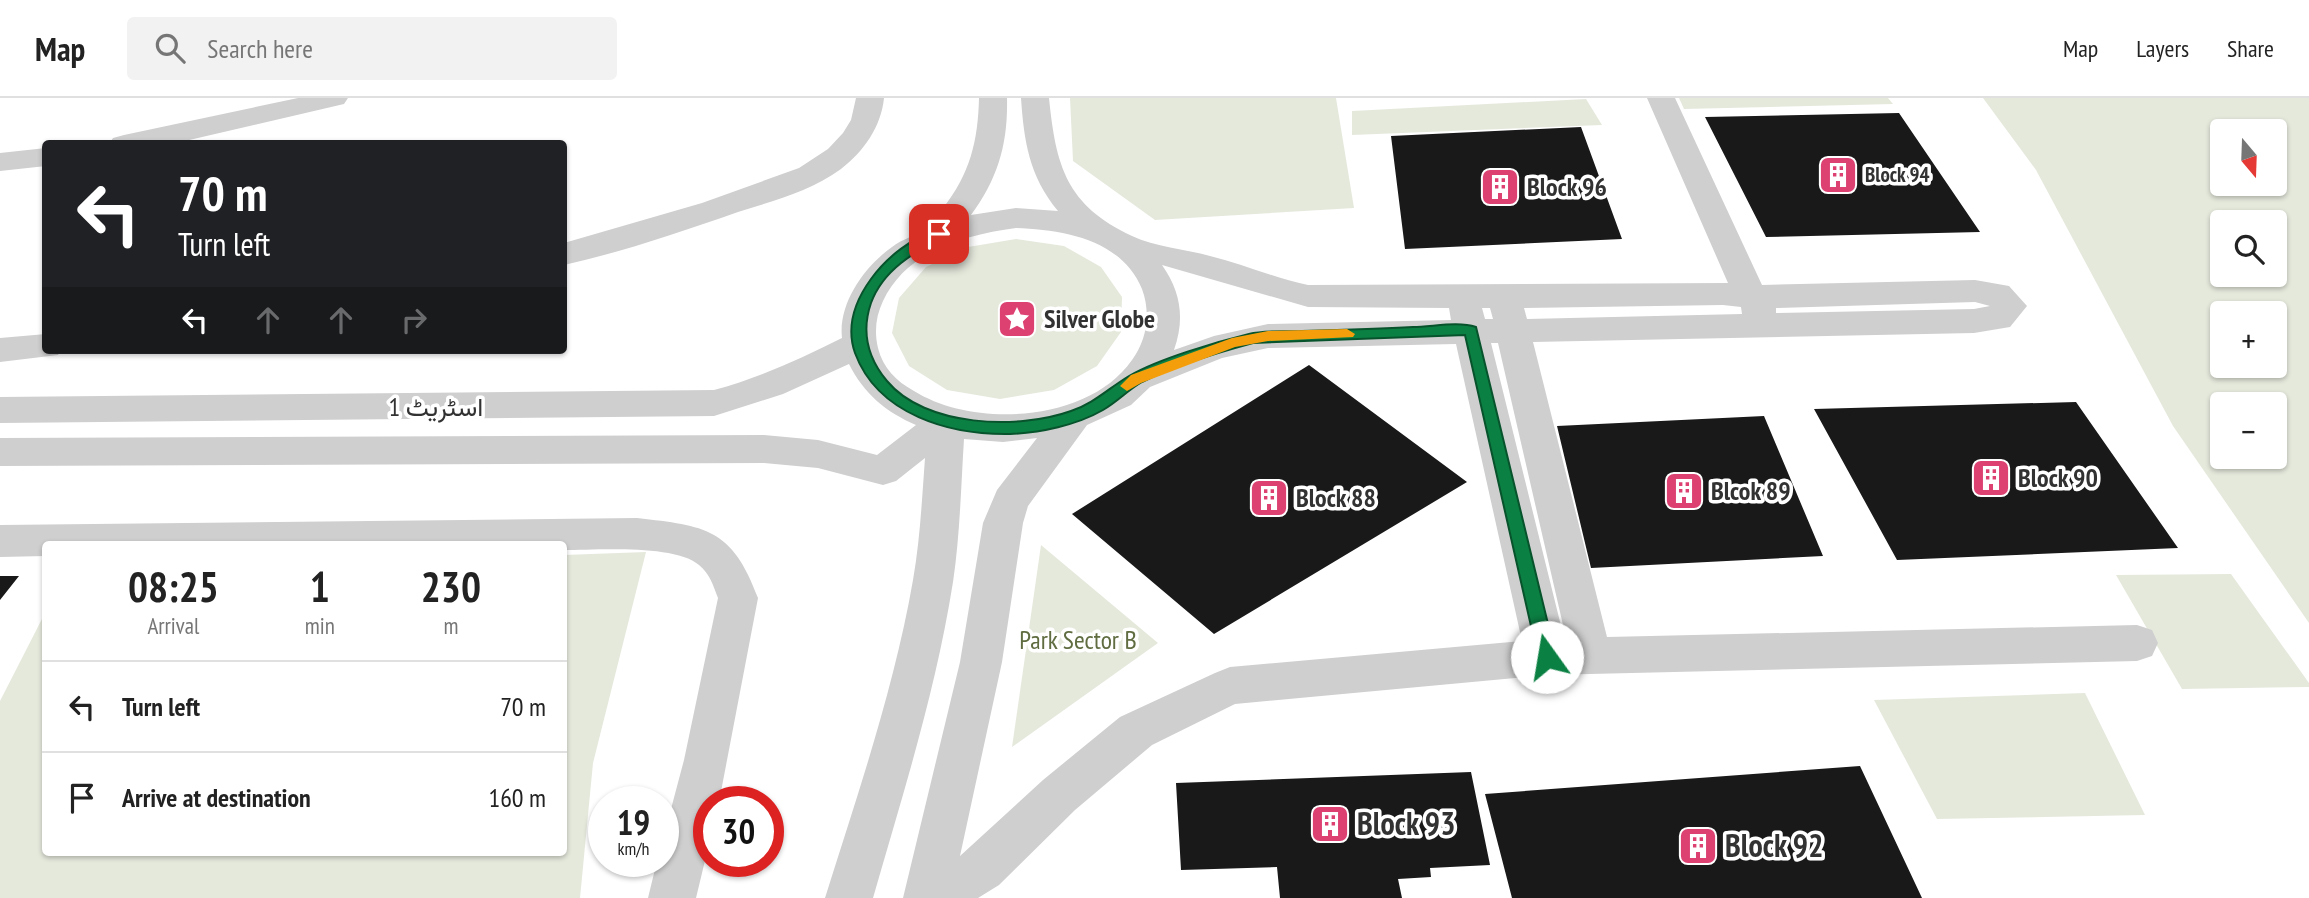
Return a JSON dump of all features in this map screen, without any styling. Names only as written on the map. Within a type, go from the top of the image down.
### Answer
[{"type":"street","points":[[144,140],[334,98]]},
{"type":"street","points":[[567,253],[683,220],[770,191],[820,169],[849,146],[869,116],[870,98]]},
{"type":"street","points":[[939,234],[972,194],[988,162],[994,116],[993,98]]},
{"type":"street","points":[[1035,98],[1039,145],[1046,172],[1064,201],[1091,229]]},
{"type":"street","points":[[1650,104],[1737,306]]},
{"type":"street","points":[[0,162],[42,157]]},
{"type":"street","points":[[1467,314],[1308,296],[1123,244],[1091,229],[1055,220],[1016,218],[976,222],[939,234],[909,249],[885,269],[868,293],[859,318],[859,344],[869,369],[887,391],[914,409],[946,422],[1010,428],[1043,425],[1074,416],[1097,406],[1136,379],[1214,348],[1268,336],[1467,314],[1737,306],[1975,291],[1997,294],[2010,306],[1998,319],[1974,321],[1737,306]]},
{"type":"street","points":[[1123,244],[1144,262],[1158,283],[1165,306],[1164,331],[1159,344],[1154,356],[1136,379]]},
{"type":"street","points":[[1507,313],[1591,656]]},
{"type":"street","points":[[1467,314],[1547,657]]},
{"type":"street","name":"اسٹریٹ 1","points":[[0,411],[714,403],[747,396],[789,380],[859,344]]},
{"type":"street","points":[[0,350],[42,346]]},
{"type":"street","points":[[928,894],[981,662],[1003,523],[1011,502],[1074,416]]},
{"type":"street","points":[[849,898],[913,680],[930,602],[938,542],[946,422]]},
{"type":"street","name":"اسٹریٹ 1","points":[[0,453],[764,449],[818,454],[883,471],[946,422]]},
{"type":"street","points":[[0,541],[637,534],[703,545],[723,559],[731,575],[737,598],[706,760],[672,898]]},
{"type":"street","points":[[928,894],[959,883],[982,869],[1059,795],[1136,731],[1230,686],[1547,657],[2137,643]]},
{"type":"green space","points":[[1070,98],[1336,98],[1354,208],[1155,220],[1073,161]]},
{"type":"green space","points":[[1679,98],[1888,98],[1893,104],[1684,109]]},
{"type":"green space","points":[[1983,98],[2309,98],[2309,623],[2173,426],[2036,170]]},
{"type":"green space","points":[[1586,99],[1602,125],[1352,135],[1352,111]]},
{"type":"green space","points":[[1016,239],[1064,246],[1101,267],[1122,297],[1121,332],[1097,366],[1054,390],[1000,399],[947,390],[909,366],[892,333],[899,298],[926,267],[968,247]]},
{"type":"green space","name":"Park Sector B","points":[[1041,545],[1158,643],[1012,747]]},
{"type":"green space","points":[[646,552],[593,763],[591,786],[588,786],[580,898],[0,898],[0,701],[42,619],[42,856],[567,856],[567,555]]},
{"type":"green space","points":[[2231,574],[2309,683],[2309,687],[2182,689],[2116,575]]},
{"type":"green space","points":[[2085,693],[2145,815],[1937,819],[1874,700]]},
{"type":"building","name":"Block 94","points":[[1899,113],[1980,232],[1766,237],[1705,117]]},
{"type":"building","name":"Block 96","points":[[1581,127],[1622,239],[1405,249],[1391,136]]},
{"type":"building","name":"Block 88","points":[[1309,365],[1467,482],[1214,634],[1072,514]]},
{"type":"building","name":"Block 90","points":[[2076,402],[2178,548],[1897,560],[1814,409]]},
{"type":"building","name":"Blcok 89","points":[[1764,416],[1823,556],[1591,568],[1557,426]]},
{"type":"building","points":[[0,576],[19,576],[0,600]]},
{"type":"building","name":"Block 92","points":[[1860,766],[1922,898],[1512,898],[1485,794]]},
{"type":"building","name":"Block 93","points":[[1471,772],[1490,865],[1430,868],[1431,877],[1398,879],[1402,898],[1280,898],[1277,867],[1181,870],[1176,783]]},
{"type":"slow traffic","points":[[1127,386],[1136,379],[1214,348],[1253,338],[1347,334]]},
{"type":"place","name":"Block 94","points":[[1838,175]]},
{"type":"place","name":"Block 96","points":[[1500,187]]},
{"type":"place","name":"Silver Globe","points":[[1017,319]]},
{"type":"place","name":"Block 90","points":[[1991,478]]},
{"type":"place","name":"Blcok 89","points":[[1684,491]]},
{"type":"place","name":"Block 88","points":[[1269,498]]},
{"type":"place","name":"Block 93","points":[[1330,824]]},
{"type":"place","name":"Block 92","points":[[1698,846]]},
{"type":"route","points":[[939,234],[909,249],[885,269],[868,293],[859,318],[859,344],[869,369],[887,391],[914,409],[946,422],[977,427],[1043,425],[1097,406],[1119,394],[1136,379],[1214,348],[1253,338],[1471,330],[1547,657]]}]
